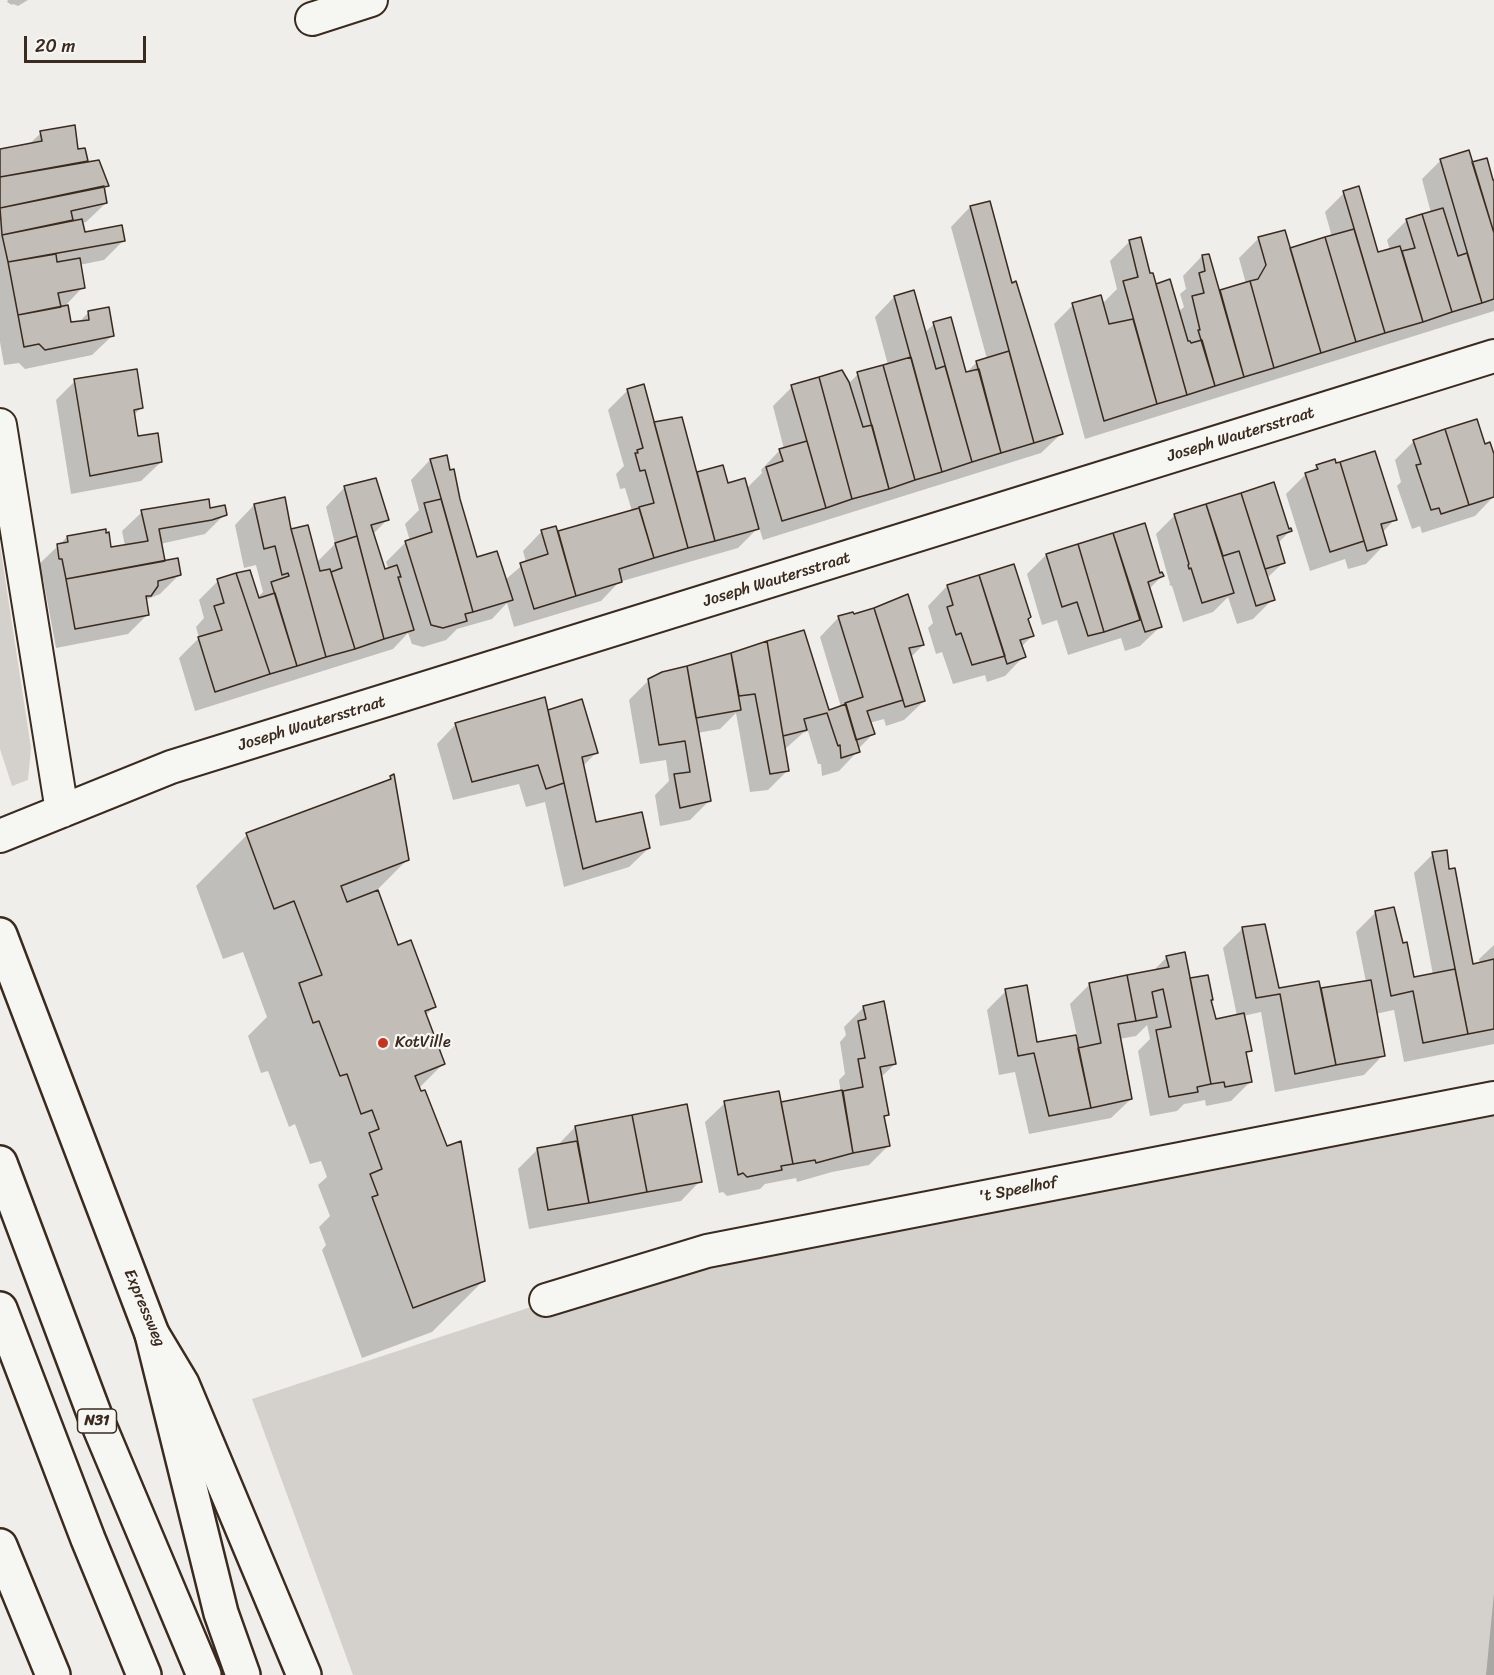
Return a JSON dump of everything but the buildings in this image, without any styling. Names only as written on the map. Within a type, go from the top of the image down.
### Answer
[{"type":"main road","name":"Expressweg","points":[[0,935],[152,1334],[182,1384],[304,1675]]},
{"type":"main road","name":"N31","points":[[0,1163],[95,1416],[204,1675]]},
{"type":"main road","points":[[0,1309],[88,1539],[144,1675]]},
{"type":"main road","points":[[152,1334],[221,1613],[243,1675]]},
{"type":"main road","points":[[0,1546],[53,1675]]},
{"type":"street","points":[[312,19],[370,0]]},
{"type":"street","name":"Joseph Wautersstraat","points":[[0,836],[183,764],[1494,356]]},
{"type":"street","points":[[0,425],[62,811]]},
{"type":"street","name":"'t Speelhof","points":[[546,1300],[707,1251],[1494,1098]]},
{"type":"shaded area","points":[[0,545],[31,748],[28,780],[12,786],[0,749]]},
{"type":"shaded area","points":[[1494,1108],[1494,1675],[353,1675],[252,1399],[546,1302],[718,1260]]},
{"type":"place","name":"KotVille","points":[[383,1043]]}]
